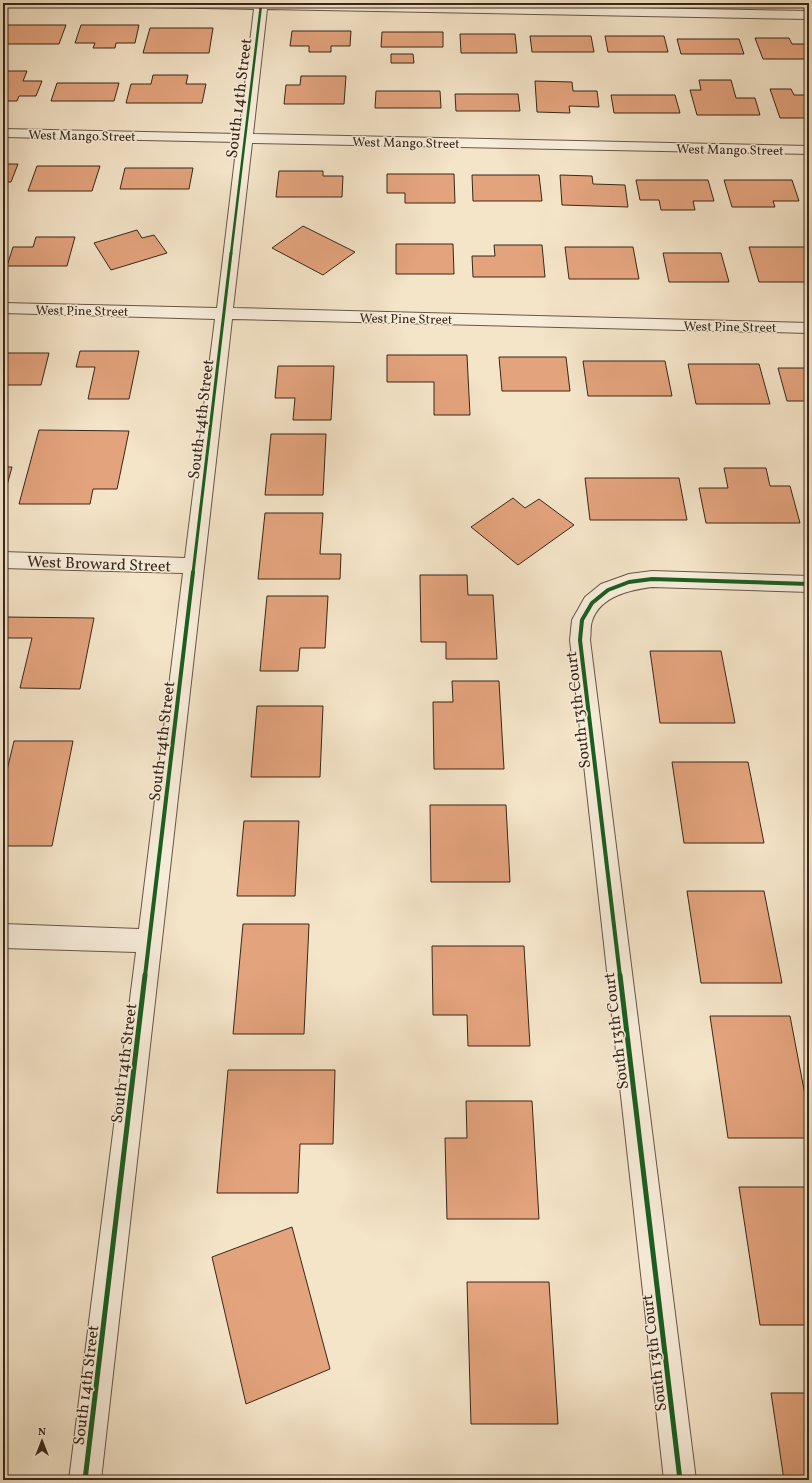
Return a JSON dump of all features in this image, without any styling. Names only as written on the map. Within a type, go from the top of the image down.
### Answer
[{"type":"street","points":[[151,3],[756,9],[809,15]]},
{"type":"street","name":"South 14th Street","points":[[85,1480],[261,5]]},
{"type":"street","name":"West Mango Street","points":[[3,133],[809,150]]},
{"type":"street","name":"West Pine Street","points":[[3,308],[809,328]]},
{"type":"street","name":"West Broward Street","points":[[3,560],[194,566]]},
{"type":"street","name":"South 13th Court","points":[[680,1480],[580,640],[582,620],[592,603],[608,590],[629,582],[652,580],[809,584]]},
{"type":"street","points":[[3,936],[149,941]]},
{"type":"building","points":[[8,25],[66,25],[59,44],[3,44],[3,38]]},
{"type":"building","points":[[81,25],[139,25],[135,43],[116,43],[115,48],[93,48],[95,43],[75,43]]},
{"type":"building","points":[[150,28],[213,28],[209,53],[143,53]]},
{"type":"building","points":[[292,31],[351,31],[350,46],[331,46],[331,52],[309,52],[309,46],[290,46]]},
{"type":"building","points":[[382,32],[443,32],[443,47],[381,47]]},
{"type":"building","points":[[460,34],[515,34],[517,53],[461,53]]},
{"type":"building","points":[[530,36],[591,36],[594,52],[532,52]]},
{"type":"building","points":[[605,36],[664,36],[668,52],[608,52]]},
{"type":"building","points":[[755,38],[789,38],[792,44],[809,44],[809,59],[763,59]]},
{"type":"building","points":[[677,39],[739,39],[744,54],[681,54]]},
{"type":"building","points":[[391,54],[413,54],[414,63],[391,63]]},
{"type":"building","points":[[3,71],[27,71],[23,81],[42,81],[36,96],[19,96],[17,101],[3,101]]},
{"type":"building","points":[[153,75],[188,75],[186,84],[206,84],[202,103],[126,103],[131,84],[151,84]]},
{"type":"building","points":[[301,76],[346,76],[344,104],[284,104],[286,85],[300,85]]},
{"type":"building","points":[[699,80],[731,80],[736,98],[755,98],[760,115],[697,115],[690,90],[701,90]]},
{"type":"building","points":[[535,81],[572,82],[573,91],[597,91],[599,107],[569,106],[570,113],[537,112]]},
{"type":"building","points":[[57,83],[119,83],[114,101],[51,101]]},
{"type":"building","points":[[770,89],[791,89],[794,95],[809,95],[809,118],[780,118]]},
{"type":"building","points":[[376,91],[440,91],[441,108],[375,108]]},
{"type":"building","points":[[455,94],[518,94],[520,111],[456,111]]},
{"type":"building","points":[[611,95],[675,95],[680,113],[614,113]]},
{"type":"building","points":[[3,164],[18,164],[11,182],[3,182]]},
{"type":"building","points":[[37,166],[100,166],[92,191],[28,191]]},
{"type":"building","points":[[125,168],[193,168],[189,189],[120,189]]},
{"type":"building","points":[[279,171],[323,171],[323,176],[343,176],[342,197],[276,197]]},
{"type":"building","points":[[387,174],[454,174],[455,203],[405,203],[405,193],[387,193]]},
{"type":"building","points":[[472,175],[539,175],[542,201],[473,201]]},
{"type":"building","points":[[560,175],[592,176],[593,184],[625,185],[628,207],[562,205]]},
{"type":"building","points":[[636,180],[708,180],[714,201],[693,201],[695,210],[661,210],[659,200],[640,200]]},
{"type":"building","points":[[724,180],[792,180],[799,201],[773,201],[775,207],[732,207]]},
{"type":"building","points":[[303,226],[355,252],[323,275],[272,248]]},
{"type":"building","points":[[137,230],[142,238],[154,235],[167,253],[111,270],[94,243]]},
{"type":"building","points":[[36,237],[75,237],[67,266],[7,266],[13,247],[33,247]]},
{"type":"building","points":[[396,244],[453,244],[454,274],[396,274]]},
{"type":"building","points":[[494,245],[542,245],[545,277],[473,277],[472,256],[495,256]]},
{"type":"building","points":[[565,247],[633,247],[639,279],[569,279]]},
{"type":"building","points":[[749,247],[809,247],[809,282],[759,282]]},
{"type":"building","points":[[663,253],[721,253],[729,282],[669,282]]},
{"type":"building","points":[[80,351],[139,351],[129,399],[88,399],[95,367],[76,367]]},
{"type":"building","points":[[3,353],[49,353],[41,385],[3,385]]},
{"type":"building","points":[[387,355],[467,355],[470,415],[434,415],[434,382],[387,382]]},
{"type":"building","points":[[499,357],[566,357],[570,391],[502,391]]},
{"type":"building","points":[[583,361],[665,361],[672,396],[588,396]]},
{"type":"building","points":[[688,364],[759,364],[770,404],[696,404]]},
{"type":"building","points":[[278,366],[334,366],[331,420],[293,420],[295,398],[275,398]]},
{"type":"building","points":[[778,368],[809,368],[809,401],[787,401]]},
{"type":"building","points":[[39,430],[129,431],[117,489],[93,489],[90,504],[19,504]]},
{"type":"building","points":[[271,434],[326,434],[323,495],[265,495]]},
{"type":"building","points":[[3,467],[12,467],[3,500]]},
{"type":"building","points":[[724,468],[766,468],[770,486],[790,486],[800,523],[706,523],[699,488],[728,488]]},
{"type":"building","points":[[585,478],[679,478],[687,520],[590,520]]},
{"type":"building","points":[[513,498],[525,508],[539,499],[574,525],[518,565],[471,527]]},
{"type":"building","points":[[265,513],[323,513],[320,554],[341,554],[340,579],[258,579]]},
{"type":"building","points":[[420,575],[467,575],[468,595],[493,595],[497,659],[446,659],[446,642],[421,642]]},
{"type":"building","points":[[267,596],[328,596],[325,648],[300,648],[298,671],[260,671]]},
{"type":"building","points":[[4,617],[94,618],[80,689],[20,688],[32,638],[3,638]]},
{"type":"building","points":[[650,651],[721,651],[735,723],[660,723]]},
{"type":"building","points":[[452,681],[499,681],[504,769],[434,769],[433,702],[453,702]]},
{"type":"building","points":[[257,706],[323,706],[320,777],[251,777]]},
{"type":"building","points":[[14,741],[73,741],[52,846],[3,846],[3,787]]},
{"type":"building","points":[[672,762],[748,762],[764,843],[684,843]]},
{"type":"building","points":[[430,805],[506,805],[510,882],[431,882]]},
{"type":"building","points":[[244,821],[299,821],[295,896],[237,896]]},
{"type":"building","points":[[687,891],[764,891],[782,983],[701,983]]},
{"type":"building","points":[[243,924],[309,924],[304,1034],[233,1034]]},
{"type":"building","points":[[432,946],[524,946],[530,1046],[468,1046],[467,1015],[433,1015]]},
{"type":"building","points":[[710,1016],[790,1016],[809,1116],[809,1138],[728,1138]]},
{"type":"building","points":[[228,1070],[335,1070],[333,1144],[300,1144],[298,1193],[217,1193]]},
{"type":"building","points":[[466,1101],[532,1101],[539,1219],[447,1219],[445,1138],[467,1138]]},
{"type":"building","points":[[739,1187],[809,1187],[809,1325],[760,1325]]},
{"type":"building","points":[[292,1227],[330,1369],[246,1404],[212,1257]]},
{"type":"building","points":[[467,1282],[549,1282],[558,1424],[471,1424]]},
{"type":"building","points":[[771,1393],[809,1393],[809,1480],[784,1480]]},
{"type":"cycle path","points":[[85,1480],[261,5]]},
{"type":"cycle path","points":[[680,1480],[580,640],[582,620],[592,603],[608,590],[629,582],[652,579],[809,584]]}]
